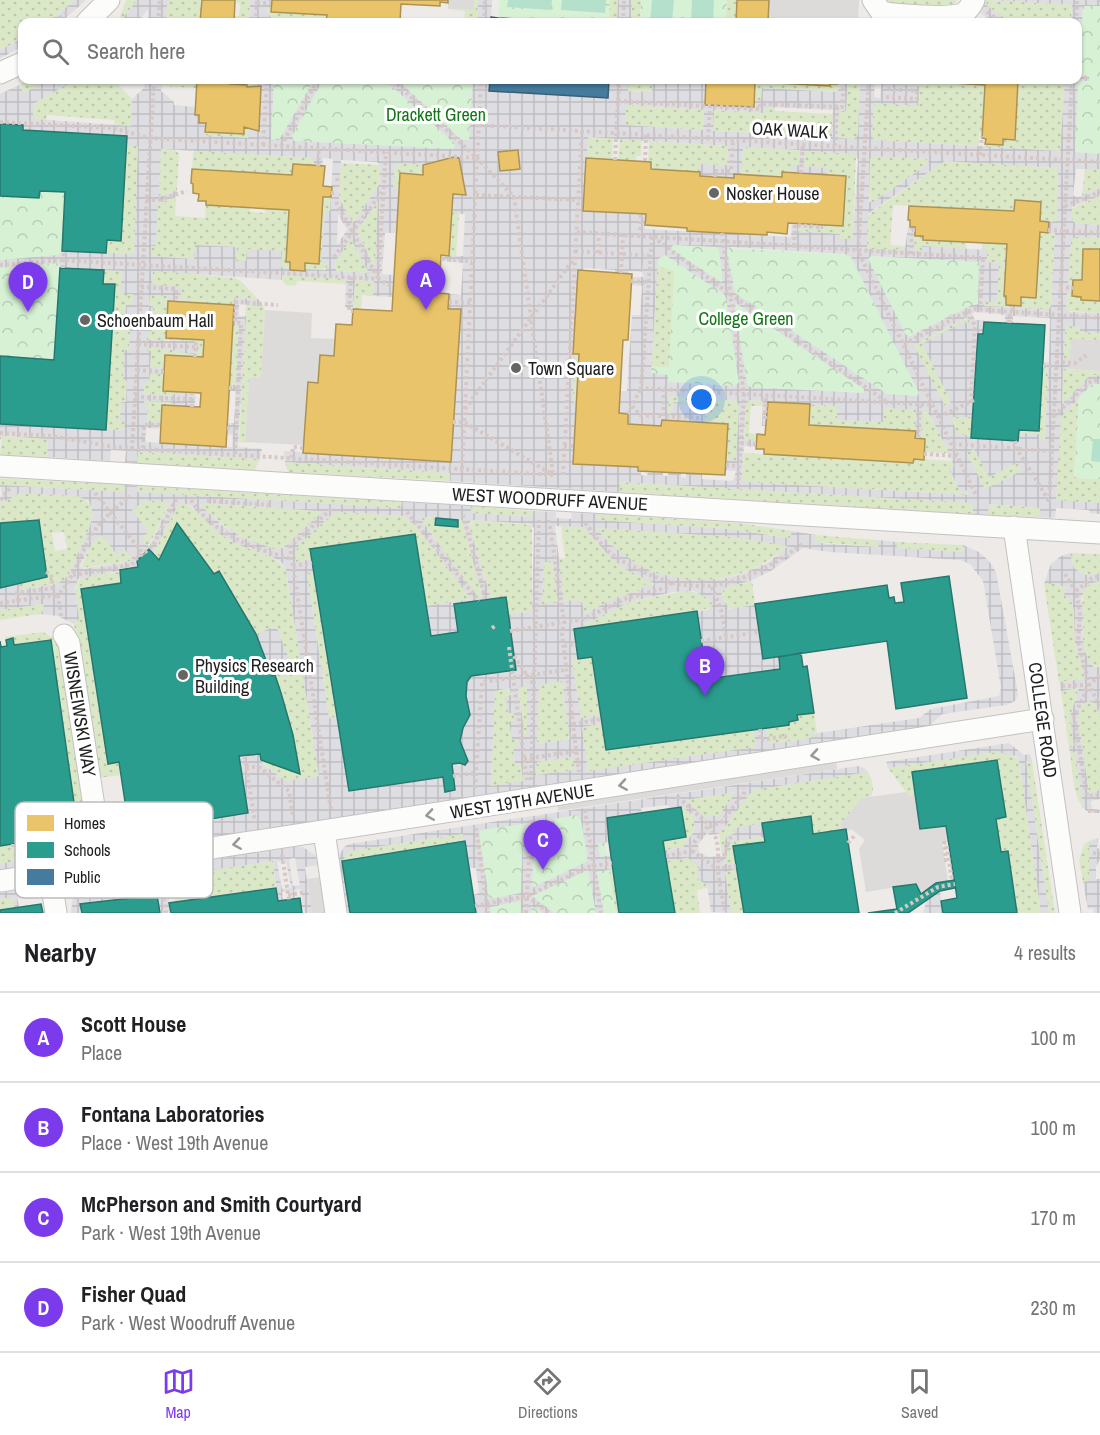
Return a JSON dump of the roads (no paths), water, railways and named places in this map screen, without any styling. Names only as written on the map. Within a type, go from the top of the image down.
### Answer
[{"type":"street","points":[[91,18],[110,0]]},
{"type":"street","points":[[873,0],[880,12],[948,16],[961,14],[970,8],[974,0]]},
{"type":"street","points":[[0,73],[18,65]]},
{"type":"street","name":"WEST WOODRUFF AVENUE","points":[[0,466],[1100,532]]},
{"type":"street","name":"COLLEGE ROAD","points":[[1014,527],[1070,913]]},
{"type":"street","name":"WISNEIWSKI WAY","points":[[64,635],[69,643],[93,802]]},
{"type":"street","name":"WEST 19TH AVENUE","points":[[213,845],[328,824],[873,747],[1043,719]]},
{"type":"street","points":[[328,824],[336,913]]},
{"type":"street","name":"WEST 19TH AVENUE","points":[[0,881],[15,879]]},
{"type":"street","points":[[54,898],[56,913]]},
{"type":"place","name":"Nosker House","points":[[714,193]]},
{"type":"place","name":"Scott House","points":[[426,310]]},
{"type":"place","name":"Fisher Quad","points":[[28,312]]},
{"type":"place","name":"Schoenbaum Hall","points":[[85,320]]},
{"type":"place","name":"Town Square","points":[[516,368]]},
{"type":"place","name":"Physics Research Building","points":[[183,675]]},
{"type":"place","name":"Fontana Laboratories","points":[[705,696]]},
{"type":"place","name":"McPherson and Smith Courtyard","points":[[543,870]]},
{"type":"park label","name":"Drackett Green","points":[[436,114]]},
{"type":"park label","name":"College Green","points":[[746,318]]}]
